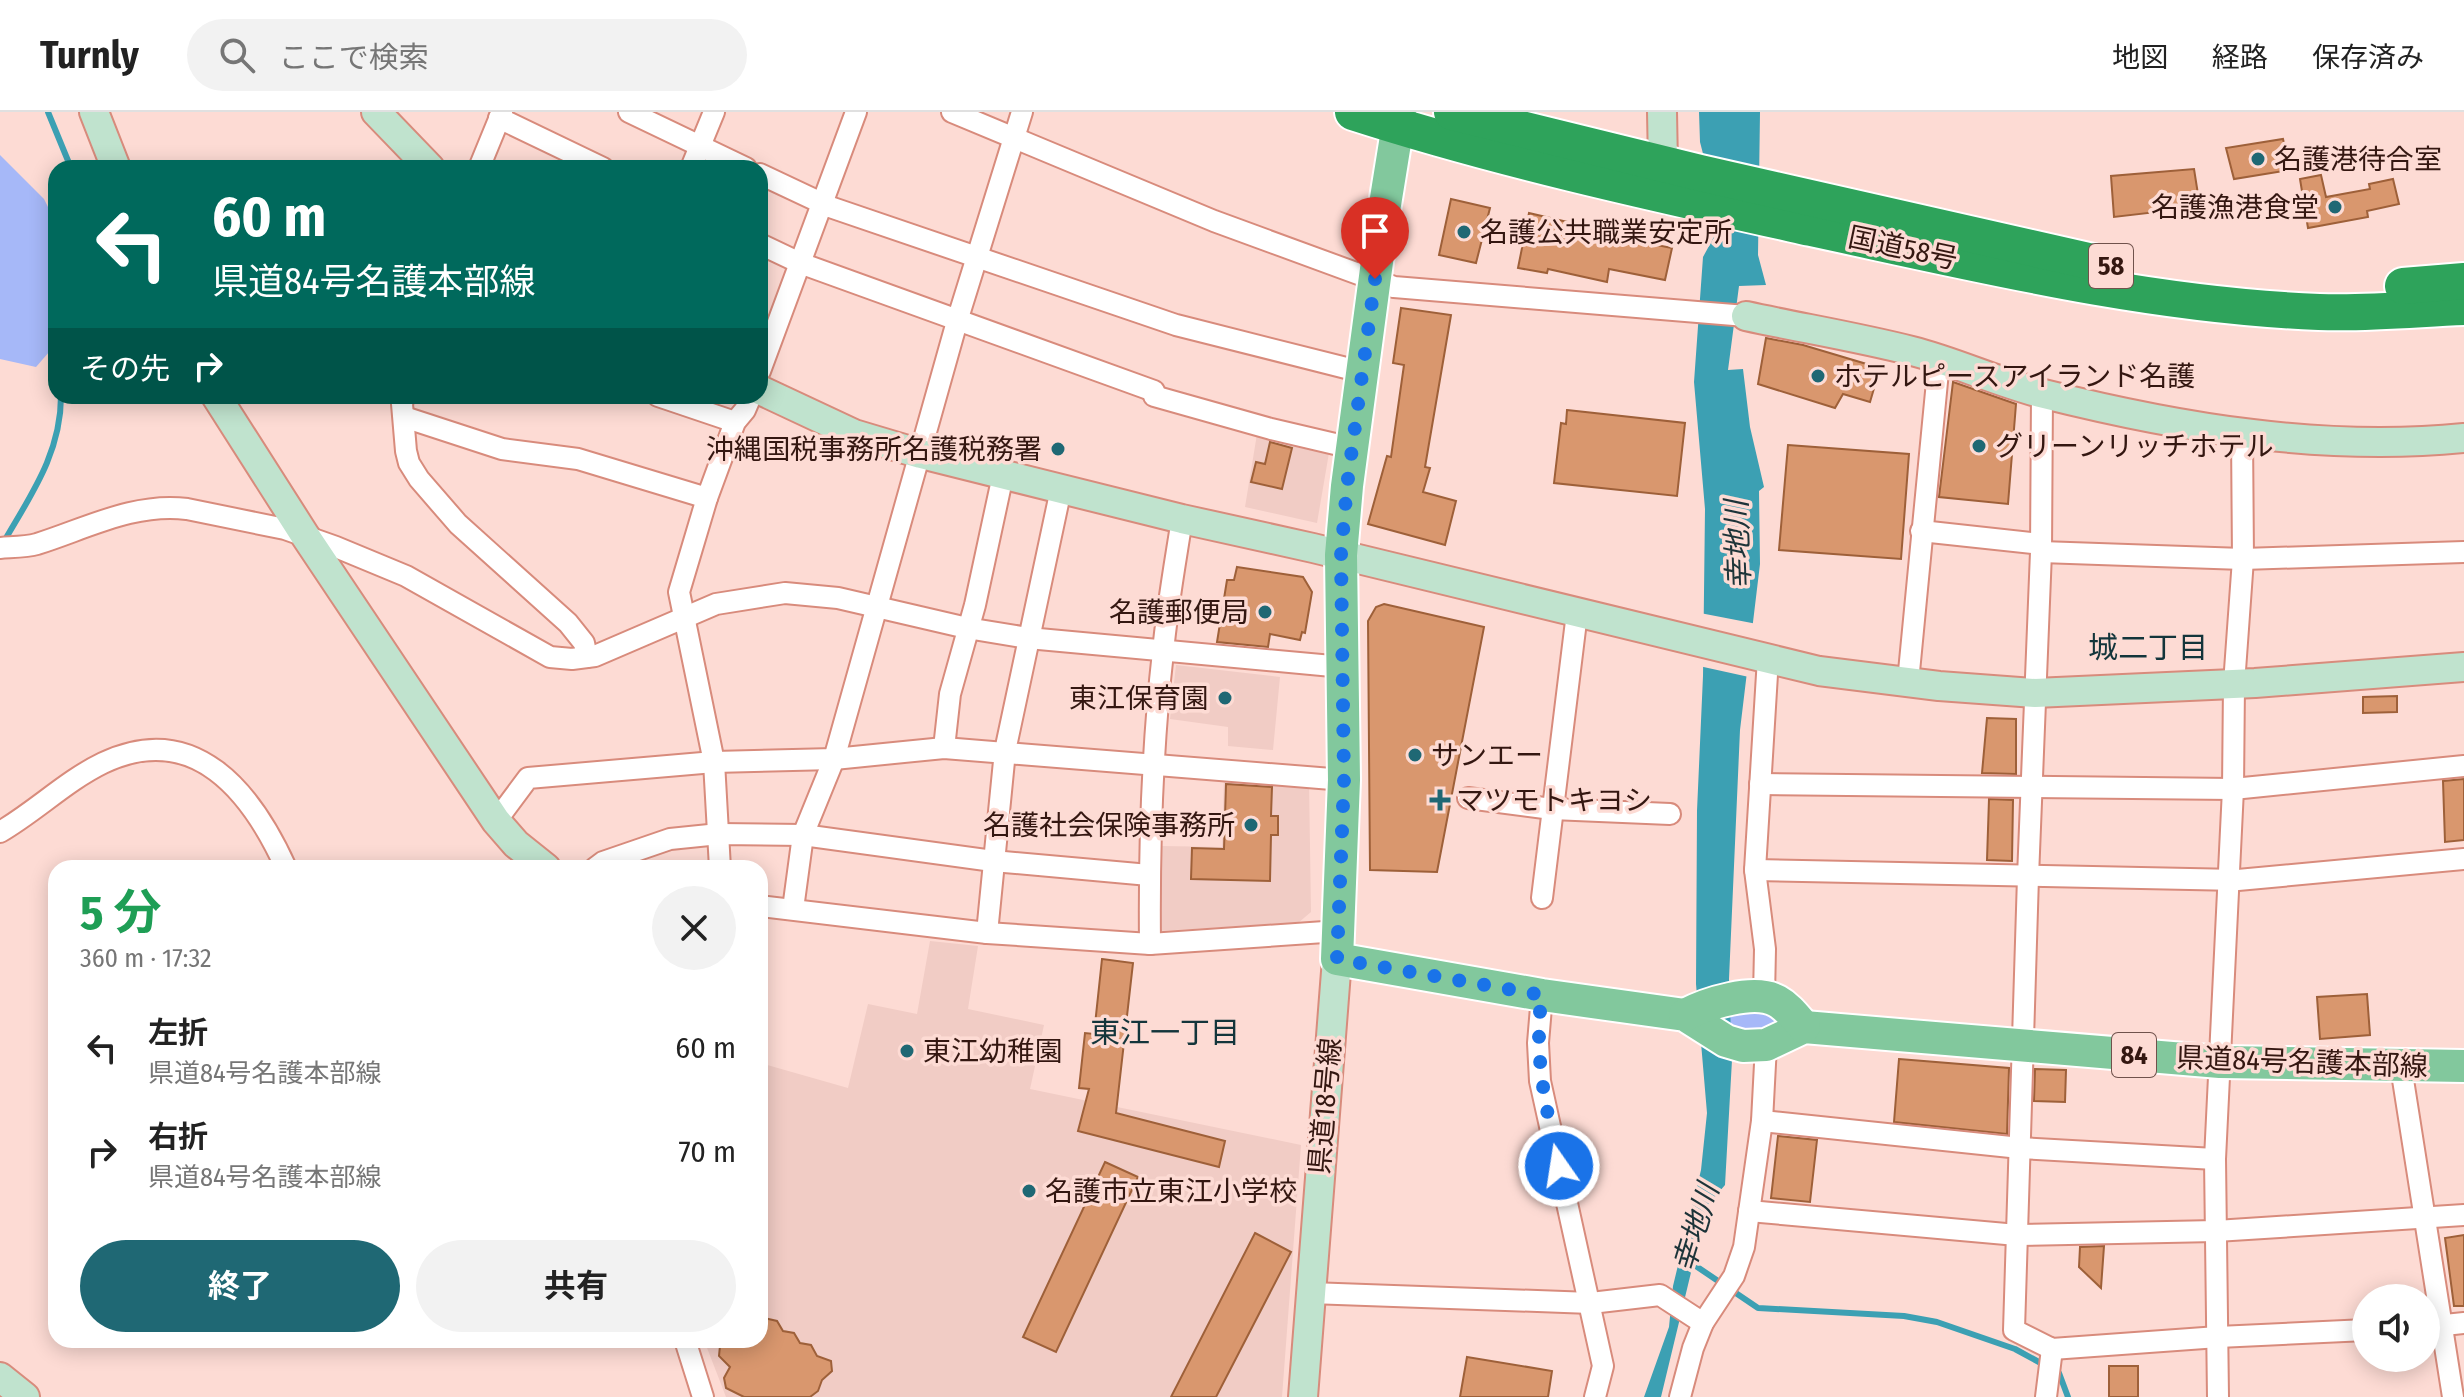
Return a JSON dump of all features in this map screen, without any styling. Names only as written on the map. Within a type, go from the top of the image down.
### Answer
[{"type":"highway","name":"国道58号","points":[[1353,112],[1398,119],[1767,203],[2144,272],[2332,288],[2464,281]]},
{"type":"highway","name":"国道58号","points":[[1452,112],[1663,164],[1699,188]]},
{"type":"highway","name":"国道58号","points":[[1767,203],[2041,278],[2136,294],[2321,312],[2464,307]]},
{"type":"main road","points":[[1398,119],[1352,448],[1341,555],[1344,780],[1338,945],[1542,995],[1685,1015],[1736,1044],[1766,1045],[1804,1027],[1777,1001],[1764,996],[1717,1002],[1685,1015]]},
{"type":"main road","name":"県道84号名護本部線","points":[[1804,1027],[2220,1062],[2464,1066]]},
{"type":"street","points":[[94,112],[113,160]]},
{"type":"street","points":[[376,112],[422,160]]},
{"type":"street","points":[[629,112],[728,160]]},
{"type":"street","points":[[694,160],[714,112]]},
{"type":"street","points":[[768,349],[856,112]]},
{"type":"street","points":[[952,112],[1214,221],[1394,287],[1746,316],[1914,352],[2042,394],[2242,434],[2364,441],[2464,438]]},
{"type":"street","points":[[793,909],[803,835],[834,759],[958,318],[1022,112]]},
{"type":"street","points":[[1662,112],[1663,164]]},
{"type":"street","points":[[482,160],[500,115],[587,160]]},
{"type":"street","points":[[768,178],[823,203],[1176,325],[1362,372]]},
{"type":"street","points":[[768,248],[800,263],[958,318],[1154,394],[1271,429],[1352,448]]},
{"type":"street","points":[[1908,682],[1939,361]]},
{"type":"street","points":[[768,394],[854,434],[921,454],[1819,671],[2035,693],[2234,684],[2464,667]]},
{"type":"street","points":[[2042,394],[2041,548],[2014,1330],[2052,1349],[2352,1331]]},
{"type":"street","points":[[221,404],[496,821],[516,844],[536,860]]},
{"type":"street","points":[[682,404],[735,422]]},
{"type":"street","points":[[720,860],[714,762],[679,592],[707,498],[735,422],[748,404]]},
{"type":"street","points":[[587,657],[584,643],[568,623],[458,524],[419,479],[409,463],[404,406],[502,449],[578,459],[707,498]]},
{"type":"street","points":[[2218,1397],[2215,1159],[2233,789],[2234,684],[2243,559],[2242,434]]},
{"type":"street","points":[[944,748],[950,694],[975,605],[1003,475]]},
{"type":"street","points":[[987,933],[1005,751],[1061,489]]},
{"type":"street","points":[[0,548],[34,545],[95,521],[168,507],[304,534],[406,576],[550,657],[572,659],[587,657],[716,604],[785,593],[838,598],[967,628],[1028,638],[1343,667]]},
{"type":"street","points":[[1150,944],[1149,875],[1154,764],[1163,651],[1182,519]]},
{"type":"street","points":[[1921,531],[2041,548],[2243,559],[2464,552]]},
{"type":"street","points":[[1542,898],[1577,613]]},
{"type":"street","points":[[1763,656],[1755,870],[1765,949],[1764,996]]},
{"type":"street","points":[[496,821],[528,778],[714,762],[834,759],[944,748],[1344,780]]},
{"type":"street","points":[[0,832],[103,763],[154,749],[195,758],[227,778],[263,822],[282,860]]},
{"type":"street","points":[[1760,784],[2233,789],[2464,766]]},
{"type":"street","points":[[1468,798],[1552,809],[1670,814]]},
{"type":"street","points":[[609,860],[670,839],[719,834],[803,835],[993,861],[1149,875]]},
{"type":"street","points":[[1755,870],[2228,880],[2464,859]]},
{"type":"street","points":[[768,907],[987,933],[1150,944],[1338,945]]},
{"type":"street","name":"県道18号線","points":[[1303,1397],[1338,945]]},
{"type":"street","points":[[1542,995],[1538,1043],[1540,1081],[1603,1366],[1595,1397]]},
{"type":"street","points":[[1680,1397],[1698,1319],[1734,1276],[1744,1247],[1762,1121],[1766,1045]]},
{"type":"street","points":[[2401,1067],[2426,1217],[2431,1284]]},
{"type":"street","points":[[1762,1121],[2020,1148],[2215,1159]]},
{"type":"street","points":[[1749,1211],[2017,1235],[2216,1231],[2464,1215]]},
{"type":"street","points":[[1310,1293],[1591,1303],[1660,1295],[1698,1319]]},
{"type":"street","points":[[2440,1325],[2464,1323]]},
{"type":"street","points":[[688,1348],[703,1397]]},
{"type":"street","points":[[2440,1348],[2453,1397]]},
{"type":"street","points":[[2046,1397],[2052,1349]]},
{"type":"street","points":[[0,1377],[25,1397]]},
{"type":"shaded area","points":[[0,155],[44,199],[48,207],[48,353],[36,367],[0,359]]},
{"type":"shaded area","points":[[1257,434],[1330,447],[1317,523],[1245,507]]},
{"type":"shaded area","name":"東江保育園","points":[[1176,665],[1280,677],[1273,750],[1228,746],[1228,727],[1170,719]]},
{"type":"shaded area","points":[[1224,776],[1309,782],[1311,912],[1298,923],[1157,931],[1161,846],[1222,847]]},
{"type":"shaded area","name":"名護市立東江小学校","points":[[930,941],[978,946],[968,1009],[1044,1025],[1030,1089],[1301,1145],[1282,1397],[726,1397],[707,1348],[768,1348],[768,1065],[848,1088],[868,1004],[917,1014]]},
{"type":"shaded area","points":[[1724,1007],[1783,1013],[1780,1030],[1727,1034]]},
{"type":"water","name":"幸地川","points":[[1699,112],[1760,112],[1758,255],[1766,285],[1739,286],[1728,370],[1743,369],[1750,427],[1764,487],[1759,491],[1760,564],[1740,730],[1729,979],[1732,1060],[1725,1185],[1707,1206],[1661,1397],[1644,1397],[1669,1327],[1673,1286],[1701,1170],[1707,1113],[1696,984],[1705,509],[1694,382],[1703,257],[1721,224],[1700,142]]},
{"type":"pier","points":[[1700,613],[1757,624],[1749,677],[1699,666]]},
{"type":"building","name":"名護港待合室","points":[[2283,139],[2290,170],[2234,179],[2226,148]]},
{"type":"building","points":[[2194,169],[2200,207],[2114,217],[2111,176]]},
{"type":"building","name":"名護漁港食堂","points":[[2321,175],[2326,197],[2370,189],[2369,184],[2393,179],[2399,204],[2367,211],[2368,217],[2308,228],[2300,179]]},
{"type":"building","name":"名護公共職業安定所","points":[[1451,199],[1490,208],[1476,263],[1439,255]]},
{"type":"building","points":[[1529,213],[1617,230],[1616,237],[1672,248],[1665,280],[1609,269],[1607,282],[1548,269],[1547,273],[1518,268]]},
{"type":"building","points":[[1401,308],[1451,315],[1425,467],[1430,468],[1423,492],[1456,501],[1445,545],[1368,524],[1387,456],[1391,457],[1404,365],[1393,363]]},
{"type":"building","name":"ホテルピースアイランド名護","points":[[1766,338],[1803,345],[1880,368],[1870,402],[1843,394],[1835,408],[1758,384]]},
{"type":"building","name":"グリーンリッチホテル","points":[[1953,382],[2016,404],[2008,504],[1939,497]]},
{"type":"building","points":[[1567,410],[1685,423],[1677,496],[1554,483],[1561,423],[1566,424]]},
{"type":"building","points":[[1270,442],[1292,448],[1282,489],[1251,482],[1256,462],[1265,464]]},
{"type":"building","points":[[1788,445],[1909,454],[1901,559],[1779,550]]},
{"type":"building","name":"名護郵便局","points":[[1237,567],[1303,577],[1312,592],[1305,633],[1302,632],[1300,640],[1270,634],[1268,647],[1217,642],[1227,580],[1234,580]]},
{"type":"building","name":"サンエー","points":[[1384,604],[1484,627],[1437,872],[1370,870],[1368,621],[1376,607]]},
{"type":"building","points":[[2397,696],[2397,712],[2363,713],[2363,697]]},
{"type":"building","points":[[1987,718],[2016,719],[2016,774],[1982,773]]},
{"type":"building","points":[[2464,779],[2464,840],[2445,842],[2443,781]]},
{"type":"building","name":"名護社会保険事務所","points":[[1226,784],[1272,787],[1271,816],[1278,816],[1278,835],[1271,835],[1270,881],[1191,879],[1192,848],[1224,849]]},
{"type":"building","points":[[1989,799],[2013,800],[2012,861],[1987,860]]},
{"type":"building","points":[[1102,959],[1133,963],[1116,1113],[1225,1141],[1219,1167],[1078,1131],[1089,1089],[1079,1088],[1085,1033],[1094,1034]]},
{"type":"building","points":[[2367,994],[2370,1035],[2320,1039],[2317,997]]},
{"type":"building","points":[[1899,1059],[2009,1068],[2007,1134],[1894,1122]]},
{"type":"building","points":[[2035,1069],[2066,1070],[2065,1102],[2034,1101]]},
{"type":"building","points":[[1778,1136],[1817,1140],[1810,1202],[1771,1198]]},
{"type":"building","points":[[1105,1162],[1138,1177],[1056,1352],[1023,1337]]},
{"type":"building","points":[[1255,1233],[1291,1252],[1216,1397],[1171,1397]]},
{"type":"building","points":[[2464,1235],[2464,1306],[2454,1306],[2445,1238]]},
{"type":"building","points":[[2104,1246],[2101,1288],[2079,1267],[2080,1247]]},
{"type":"building","points":[[768,1319],[777,1321],[783,1331],[794,1333],[800,1343],[811,1345],[817,1356],[831,1361],[832,1371],[810,1397],[744,1397],[726,1388],[724,1378],[730,1367],[719,1356],[720,1348],[768,1348]]},
{"type":"building","points":[[1467,1357],[1552,1371],[1548,1397],[1460,1397]]},
{"type":"building","points":[[2109,1366],[2138,1366],[2138,1397],[2109,1397]]},
{"type":"waterway","points":[[48,112],[68,160]]},
{"type":"waterway","points":[[2,545],[50,456],[61,404]]},
{"type":"waterway","name":"幸地川","points":[[1687,1260],[1758,1308],[1904,1316],[1937,1322],[2015,1349],[2059,1373],[2068,1397]]},
{"type":"place","name":"名護港待合室","points":[[2258,159]]},
{"type":"place","name":"名護漁港食堂","points":[[2335,207]]},
{"type":"place","name":"名護公共職業安定所","points":[[1464,232]]},
{"type":"place","name":"ホテルピースアイランド名護","points":[[1818,376]]},
{"type":"place","name":"グリーンリッチホテル","points":[[1979,446]]},
{"type":"place","name":"沖縄国税事務所名護税務署","points":[[1058,449]]},
{"type":"place","name":"名護郵便局","points":[[1265,612]]},
{"type":"place","name":"東江保育園","points":[[1225,698]]},
{"type":"place","name":"サンエー","points":[[1415,755]]},
{"type":"place","name":"マツモトキヨシ","points":[[1440,800]]},
{"type":"place","name":"名護社会保険事務所","points":[[1251,825]]},
{"type":"place","name":"東江幼稚園","points":[[907,1051]]},
{"type":"place","name":"名護市立東江小学校","points":[[1029,1191]]},
{"type":"district","name":"城二丁目","points":[[2148,648]]},
{"type":"district","name":"東江一丁目","points":[[1165,1033]]},
{"type":"route","points":[[1375,279],[1347,486],[1341,555],[1344,780],[1337,959],[1542,995],[1538,1043],[1540,1081],[1559,1166]]}]
